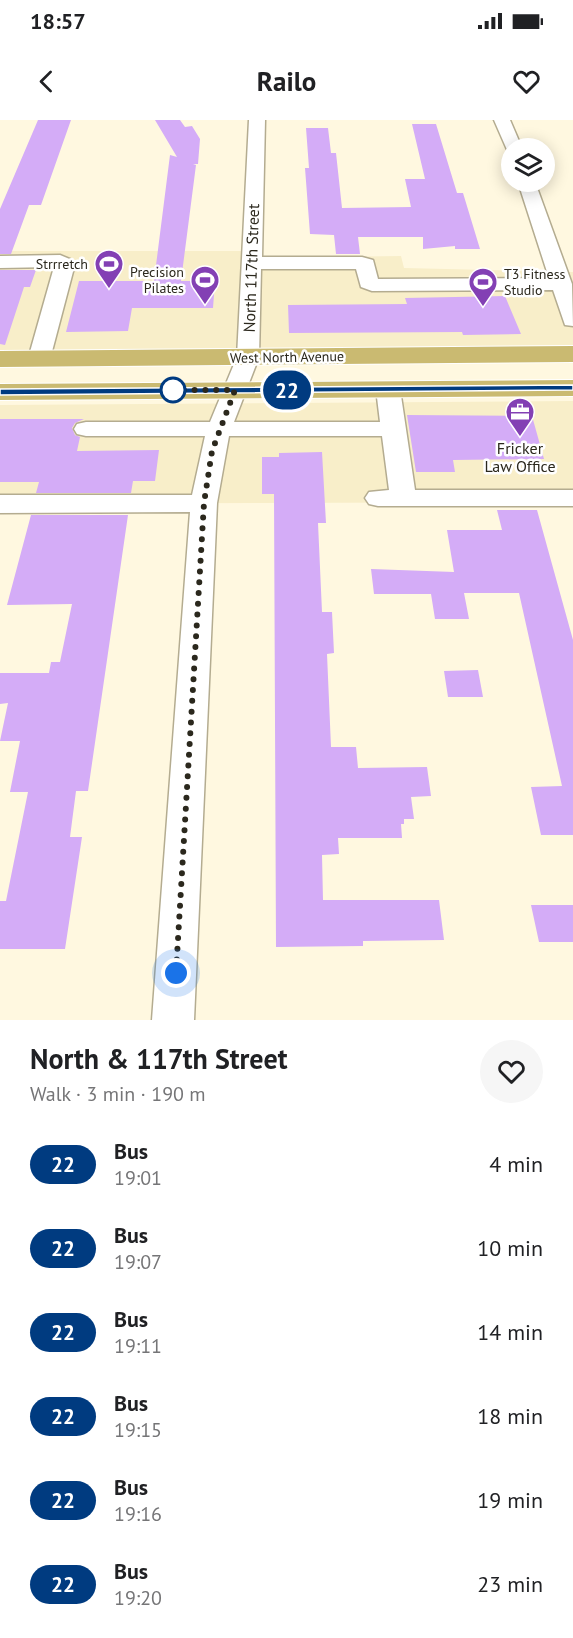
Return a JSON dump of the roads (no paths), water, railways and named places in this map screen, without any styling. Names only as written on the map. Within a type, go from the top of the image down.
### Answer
[{"type":"main road","name":"West North Avenue","points":[[0,359],[573,354]]},
{"type":"main road","points":[[316,390],[367,378],[428,373],[549,372],[573,364]]},
{"type":"main road","name":"West North Avenue","points":[[0,392],[573,388]]},
{"type":"street","points":[[502,120],[510,138]]},
{"type":"street","name":"North 117th Street","points":[[173,1020],[204,503],[218,431],[248,357],[252,263],[252,124]]},
{"type":"street","points":[[531,192],[565,276],[573,320]]},
{"type":"street","points":[[0,262],[60,261],[64,264],[39,358]]},
{"type":"street","points":[[252,263],[362,262],[366,264],[368,283],[372,285],[565,276]]},
{"type":"street","points":[[388,389],[393,429],[390,499],[573,498]]},
{"type":"street","points":[[86,429],[218,431],[393,429]]},
{"type":"street","points":[[0,504],[204,503]]},
{"type":"place","name":"Strrretch","points":[[109,290]]},
{"type":"place","name":"Precision Pilates","points":[[205,306]]},
{"type":"place","name":"T3 Fitness Studio","points":[[483,308]]},
{"type":"place","name":"Fricker Law Office","points":[[520,438]]}]
